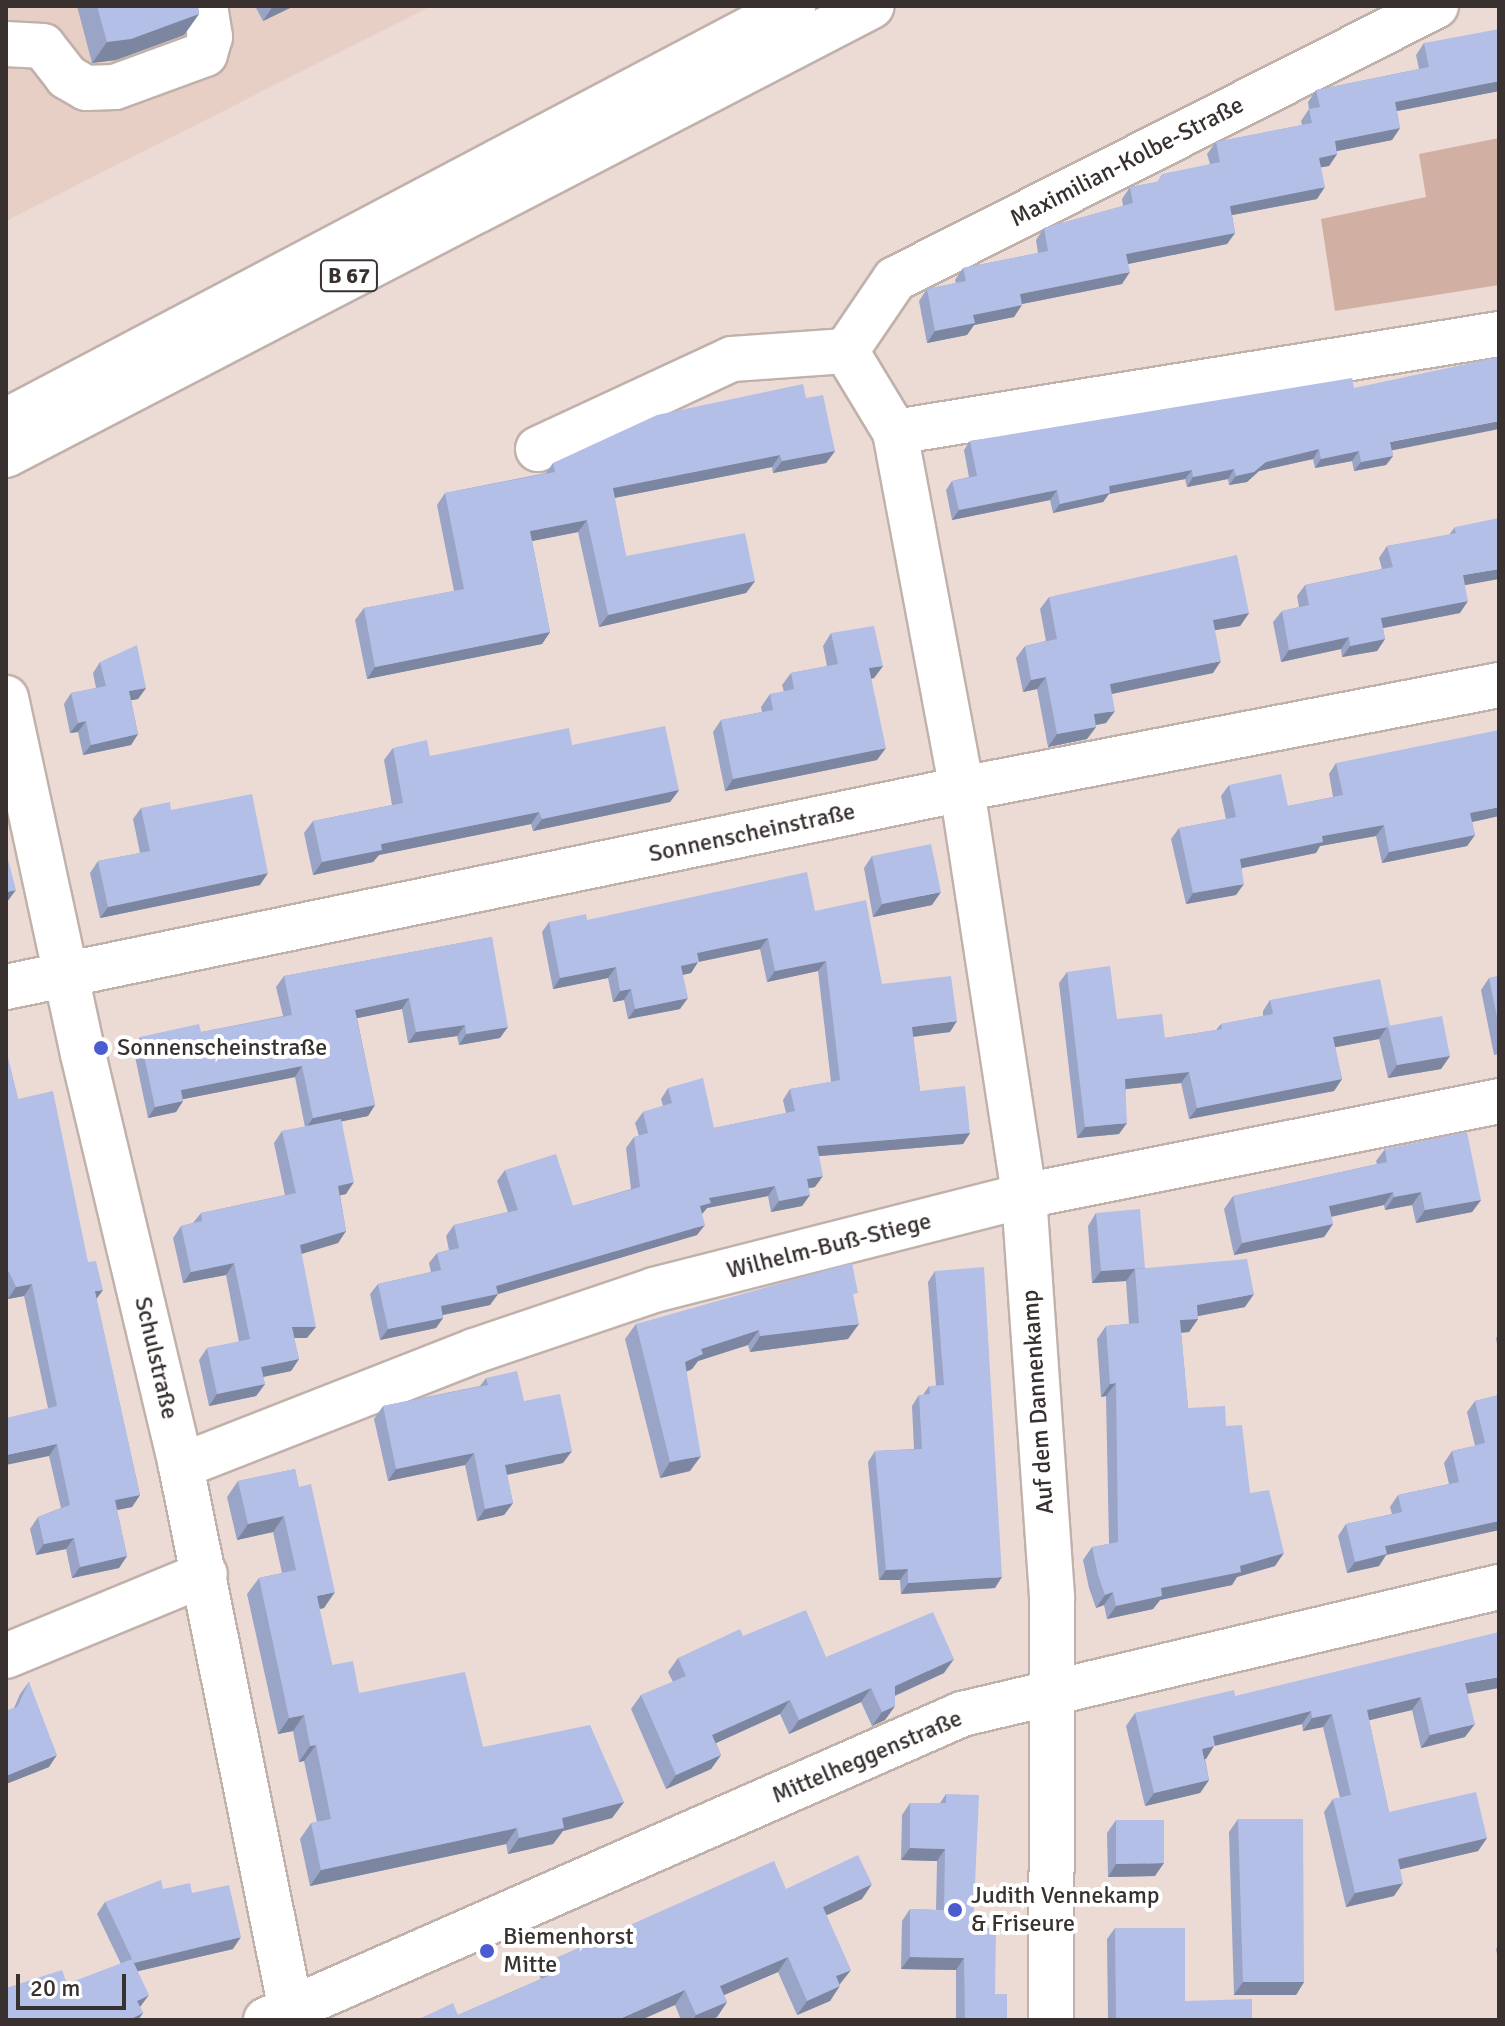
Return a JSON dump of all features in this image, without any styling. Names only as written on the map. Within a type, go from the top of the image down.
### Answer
[{"type":"main road","points":[[6,44],[43,46],[67,77],[86,88],[115,87],[205,54],[210,37],[205,6]]},
{"type":"main road","name":"B 67","points":[[6,455],[27,421],[793,6]]},
{"type":"main road","name":"B 67","points":[[27,421],[872,6]]},
{"type":"main road","name":"Maximilian-Kolbe-Straße","points":[[846,351],[895,279],[1436,6]]},
{"type":"main road","points":[[895,432],[1499,334]]},
{"type":"main road","points":[[538,449],[732,359],[846,351],[895,432],[962,789]]},
{"type":"main road","name":"Sonnenscheinstraße","points":[[6,987],[962,789],[1499,685]]},
{"type":"main road","name":"Schulstraße","points":[[6,698],[66,975],[205,1574],[283,2016]]},
{"type":"main road","name":"Auf dem Dannenkamp","points":[[962,789],[1024,1196],[1052,1597],[1051,2020]]},
{"type":"main road","name":"Wilhelm-Buß-Stiege","points":[[181,1466],[474,1351],[654,1290],[1024,1196],[1499,1101]]},
{"type":"main road","points":[[6,1656],[205,1574]]},
{"type":"main road","name":"Mittelheggenstraße","points":[[283,2016],[962,1714],[1499,1587]]},
{"type":"shaded area","points":[[6,6],[431,6],[6,221]]},
{"type":"shaded area","points":[[1499,138],[1499,285],[1335,311],[1321,219],[1426,197],[1419,154]]},
{"type":"building","points":[[97,6],[198,6],[199,14],[131,39],[107,42]]},
{"type":"building","points":[[1499,29],[1499,81],[1395,102],[1400,128],[1335,141],[1337,154],[1319,158],[1325,187],[1230,206],[1235,233],[1126,254],[1130,272],[1020,294],[1022,305],[973,315],[975,323],[935,331],[927,289],[966,281],[963,268],[1048,251],[1044,228],[1133,203],[1130,187],[1157,182],[1162,174],[1220,162],[1216,142],[1312,123],[1309,109],[1320,107],[1316,90],[1429,67],[1424,43]]},
{"type":"building","points":[[1499,357],[1499,421],[1390,442],[1393,456],[1361,462],[1359,451],[1321,459],[1319,449],[1266,462],[1254,472],[1236,476],[1234,469],[1193,477],[1192,470],[1109,486],[1110,493],[1060,504],[1057,490],[959,510],[952,481],[977,476],[970,441],[1352,378],[1354,388]]},
{"type":"building","points":[[803,384],[806,398],[823,395],[835,451],[782,461],[780,455],[613,488],[626,556],[745,533],[755,581],[608,615],[587,520],[530,531],[550,632],[375,667],[364,608],[464,589],[445,493],[555,472],[553,463],[657,415]]},
{"type":"building","points":[[1499,518],[1499,569],[1463,575],[1468,601],[1381,618],[1385,639],[1350,646],[1349,637],[1289,650],[1282,611],[1309,605],[1305,585],[1393,567],[1387,546],[1456,533],[1455,527]]},
{"type":"building","points":[[1237,555],[1249,613],[1213,620],[1221,661],[1110,684],[1115,711],[1094,714],[1096,727],[1057,734],[1046,677],[1031,680],[1025,646],[1057,639],[1049,597]]},
{"type":"building","points":[[874,626],[883,666],[869,668],[886,748],[733,779],[721,720],[773,710],[770,694],[794,689],[791,673],[838,664],[831,633]]},
{"type":"building","points":[[137,645],[146,688],[129,691],[138,734],[91,745],[86,721],[78,723],[71,693],[106,686],[100,662]]},
{"type":"building","points":[[665,726],[679,790],[542,819],[539,812],[381,844],[382,850],[322,862],[313,821],[403,803],[393,748],[427,740],[430,756],[569,728],[572,745]]},
{"type":"building","points":[[1499,730],[1499,807],[1470,813],[1475,835],[1389,852],[1384,825],[1322,836],[1323,842],[1240,859],[1244,884],[1193,893],[1179,828],[1236,817],[1229,785],[1281,774],[1288,806],[1343,795],[1336,763]]},
{"type":"building","points":[[252,794],[268,873],[108,907],[98,861],[150,851],[141,808],[170,802],[171,810]]},
{"type":"building","points":[[931,844],[941,892],[882,904],[872,856]]},
{"type":"building","points":[[6,852],[16,890],[6,892]]},
{"type":"building","points":[[807,872],[815,911],[866,900],[882,984],[951,976],[957,1021],[912,1027],[920,1091],[965,1086],[970,1133],[817,1146],[823,1176],[807,1179],[810,1195],[779,1201],[775,1186],[709,1198],[711,1203],[700,1206],[705,1225],[496,1286],[498,1294],[441,1306],[443,1318],[388,1329],[378,1284],[441,1270],[437,1253],[459,1248],[454,1225],[518,1210],[505,1170],[556,1154],[573,1206],[640,1187],[634,1137],[648,1133],[643,1112],[672,1103],[668,1088],[703,1078],[714,1128],[795,1111],[790,1089],[840,1080],[826,961],[775,971],[768,938],[697,953],[699,962],[681,966],[688,998],[635,1009],[631,989],[620,991],[616,967],[560,978],[549,922],[586,914],[587,920]]},
{"type":"building","points":[[492,937],[508,1027],[466,1034],[465,1025],[416,1032],[409,998],[355,1010],[375,1105],[313,1118],[302,1066],[181,1090],[183,1101],[155,1107],[140,1037],[199,1024],[201,1032],[292,1015],[284,976]]},
{"type":"building","points":[[1110,966],[1117,1019],[1162,1014],[1165,1038],[1222,1029],[1221,1024],[1273,1014],[1270,1000],[1380,979],[1390,1026],[1333,1037],[1342,1079],[1197,1108],[1189,1072],[1125,1079],[1127,1123],[1085,1127],[1067,972]]},
{"type":"building","points":[[1499,976],[1499,1027],[1489,978]]},
{"type":"building","points":[[1442,1016],[1450,1056],[1397,1065],[1388,1026]]},
{"type":"building","points":[[6,1050],[18,1099],[53,1091],[88,1262],[96,1261],[103,1290],[95,1291],[140,1495],[115,1500],[127,1556],[80,1567],[74,1538],[44,1544],[38,1517],[70,1505],[57,1444],[6,1455],[6,1418],[57,1406],[32,1284],[16,1287],[9,1272],[6,1272]]},
{"type":"building","points":[[341,1119],[354,1182],[338,1186],[346,1231],[300,1245],[316,1327],[292,1327],[299,1359],[261,1367],[265,1384],[217,1394],[207,1348],[250,1339],[234,1263],[191,1272],[181,1226],[202,1221],[201,1213],[296,1193],[282,1131]]},
{"type":"building","points":[[1467,1132],[1481,1200],[1425,1210],[1421,1192],[1394,1197],[1393,1192],[1329,1206],[1333,1224],[1242,1243],[1233,1196],[1387,1162],[1385,1149]]},
{"type":"building","points":[[1140,1209],[1145,1268],[1101,1271],[1096,1213]]},
{"type":"building","points":[[1247,1259],[1254,1294],[1197,1305],[1198,1319],[1180,1320],[1188,1408],[1225,1406],[1226,1426],[1242,1425],[1250,1493],[1269,1490],[1284,1553],[1240,1566],[1241,1572],[1161,1588],[1162,1596],[1116,1606],[1113,1592],[1105,1595],[1092,1547],[1118,1542],[1116,1383],[1110,1384],[1106,1326],[1139,1323],[1135,1269]]},
{"type":"building","points":[[852,1263],[858,1293],[853,1294],[859,1324],[760,1336],[759,1330],[701,1349],[703,1354],[685,1362],[701,1456],[670,1462],[636,1324]]},
{"type":"building","points":[[984,1267],[1002,1577],[908,1583],[908,1569],[886,1570],[875,1451],[922,1449],[919,1395],[930,1394],[929,1386],[944,1385],[935,1271]]},
{"type":"building","points":[[517,1371],[524,1401],[560,1394],[572,1451],[505,1465],[513,1503],[485,1509],[474,1453],[396,1469],[383,1406],[488,1385],[486,1378]]},
{"type":"building","points":[[1499,1395],[1499,1521],[1385,1546],[1387,1554],[1355,1562],[1346,1524],[1402,1512],[1398,1495],[1459,1482],[1452,1451],[1485,1443],[1475,1401]]},
{"type":"building","points":[[295,1469],[299,1487],[311,1484],[335,1592],[317,1596],[332,1665],[353,1661],[359,1693],[465,1672],[483,1747],[590,1725],[624,1802],[562,1818],[564,1828],[519,1838],[517,1828],[321,1870],[311,1823],[331,1819],[316,1745],[310,1746],[304,1715],[289,1718],[259,1578],[296,1570],[284,1516],[248,1524],[238,1481]]},
{"type":"building","points":[[806,1610],[826,1657],[933,1612],[954,1659],[895,1686],[895,1706],[882,1712],[871,1688],[799,1720],[790,1700],[712,1735],[721,1755],[676,1775],[641,1695],[686,1676],[678,1658],[740,1629],[743,1636]]},
{"type":"building","points":[[1499,1632],[1499,1677],[1465,1683],[1475,1724],[1430,1735],[1421,1697],[1367,1710],[1389,1812],[1476,1792],[1487,1838],[1398,1859],[1403,1883],[1355,1893],[1333,1799],[1351,1795],[1332,1714],[1312,1718],[1311,1711],[1213,1736],[1215,1746],[1202,1749],[1209,1780],[1154,1793],[1135,1713],[1234,1690],[1235,1696]]},
{"type":"building","points":[[29,1682],[57,1755],[6,1776],[6,1711],[17,1707]]},
{"type":"building","points":[[946,1794],[979,1795],[973,1928],[996,1928],[995,1994],[1007,1994],[1007,2020],[965,2020],[964,1958],[910,1957],[910,1909],[944,1910],[945,1849],[910,1848],[910,1803],[946,1803]]},
{"type":"building","points":[[1238,1819],[1303,1819],[1304,1982],[1243,1982]]},
{"type":"building","points":[[1116,1820],[1164,1820],[1164,1863],[1116,1864]]},
{"type":"building","points":[[858,1855],[872,1884],[823,1907],[851,1970],[836,1976],[840,1986],[807,2001],[788,1957],[720,1986],[727,2002],[696,2015],[685,1990],[617,2020],[417,2020],[453,2003],[458,2015],[555,1973],[549,1961],[774,1861],[786,1889]]},
{"type":"building","points":[[161,1880],[163,1889],[190,1883],[192,1893],[229,1885],[241,1937],[134,1963],[105,1902]]},
{"type":"building","points":[[1115,1928],[1185,1928],[1185,2001],[1252,1999],[1252,2020],[1116,2020]]},
{"type":"building","points":[[132,1959],[149,1995],[137,2001],[143,2013],[129,2020],[6,2020],[6,1988],[62,1970],[67,1984]]},
{"type":"place","name":"Sonnenscheinstraße","points":[[101,1048]]},
{"type":"place","name":"Judith Vennekamp & Friseure","points":[[955,1910]]},
{"type":"place","name":"Biemenhorst Mitte","points":[[487,1951]]}]
